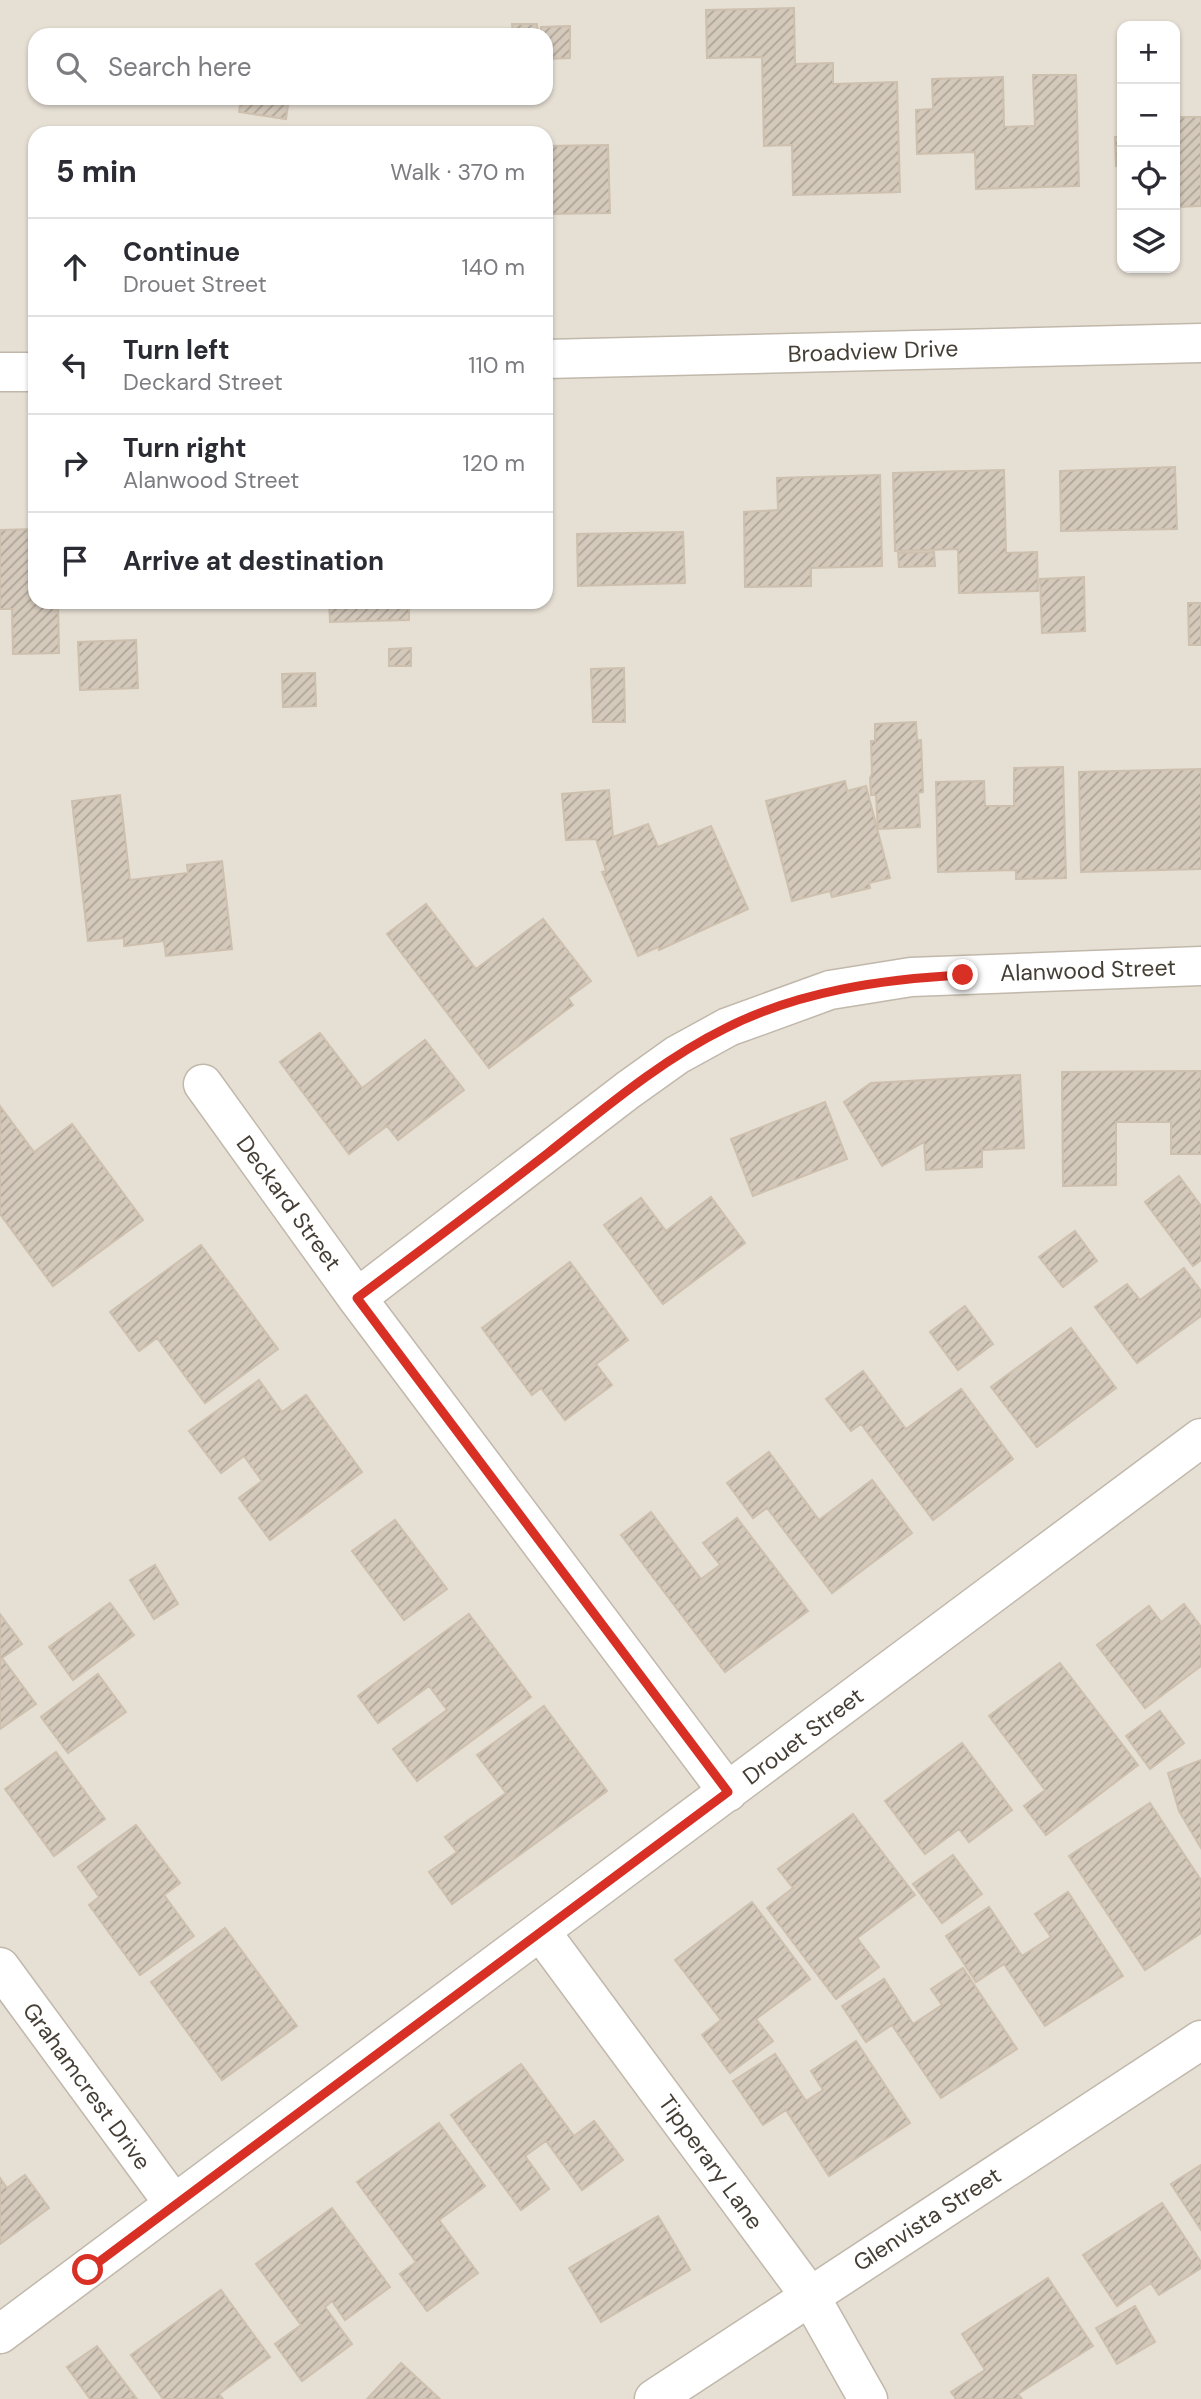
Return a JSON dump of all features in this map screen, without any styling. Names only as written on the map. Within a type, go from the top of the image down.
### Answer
[{"type":"street","name":"Broadview Drive","points":[[553,359],[1201,344]]},
{"type":"street","points":[[0,372],[28,372]]},
{"type":"street","name":"Alanwood Street","points":[[357,1298],[628,1090],[677,1055],[728,1027],[830,990],[911,977],[1201,966]]},
{"type":"street","name":"Deckard Street","points":[[203,1084],[357,1298],[728,1792]]},
{"type":"street","name":"Drouet Street","points":[[0,2334],[1201,1438]]},
{"type":"street","name":"Tipperary Lane","points":[[541,1932],[810,2296],[868,2399]]},
{"type":"street","name":"Grahamcrest Drive","points":[[0,1967],[174,2204]]},
{"type":"street","name":"Glenvista Street","points":[[654,2399],[1201,2040]]},
{"type":"shaded area","points":[[0,0],[1201,0],[1201,2399],[0,2399]]},
{"type":"building","points":[[794,8],[795,64],[833,63],[833,84],[897,82],[900,192],[793,195],[792,145],[764,146],[762,57],[707,58],[706,10]]},
{"type":"building","points":[[512,24],[537,24],[537,28],[512,28]]},
{"type":"building","points":[[570,26],[570,58],[553,59],[553,28],[541,27]]},
{"type":"building","points":[[1033,75],[1076,75],[1079,186],[976,189],[975,152],[917,154],[916,110],[933,109],[932,79],[1003,77],[1004,127],[1035,126]]},
{"type":"building","points":[[240,105],[288,105],[286,119],[239,112]]},
{"type":"building","points":[[1180,117],[1201,117],[1201,206],[1180,207]]},
{"type":"building","points":[[1115,137],[1117,137],[1117,166]]},
{"type":"building","points":[[608,145],[610,213],[553,214],[553,146]]},
{"type":"building","points":[[1175,467],[1177,529],[1061,531],[1060,471]]},
{"type":"building","points":[[1004,470],[1006,553],[1037,552],[1038,591],[959,593],[958,549],[895,551],[893,473]]},
{"type":"building","points":[[880,475],[882,566],[811,568],[811,586],[745,587],[744,512],[778,510],[777,478]]},
{"type":"building","points":[[28,529],[28,609],[58,609],[59,653],[13,654],[12,609],[0,609],[0,530]]},
{"type":"building","points":[[683,532],[685,583],[578,586],[577,534]]},
{"type":"building","points":[[934,552],[935,566],[899,567],[898,553]]},
{"type":"building","points":[[1084,577],[1085,631],[1042,633],[1040,579]]},
{"type":"building","points":[[1188,603],[1201,603],[1201,645],[1189,645]]},
{"type":"building","points":[[329,609],[409,609],[409,620],[330,622]]},
{"type":"building","points":[[136,640],[138,688],[80,690],[78,642]]},
{"type":"building","points":[[411,648],[411,666],[389,666],[389,649]]},
{"type":"building","points":[[624,668],[625,722],[593,722],[591,669]]},
{"type":"building","points":[[315,673],[316,706],[283,707],[282,674]]},
{"type":"building","points":[[916,722],[917,740],[921,740],[923,792],[918,793],[920,827],[878,829],[876,795],[871,795],[870,778],[871,741],[875,741],[875,724]]},
{"type":"building","points":[[1063,767],[1066,878],[1016,879],[1016,870],[938,872],[936,782],[984,781],[985,806],[1014,806],[1014,768]]},
{"type":"building","points":[[1201,769],[1201,869],[1081,872],[1079,772]]},
{"type":"building","points":[[845,781],[847,791],[866,786],[890,878],[869,883],[870,888],[832,897],[830,891],[792,901],[766,801]]},
{"type":"building","points":[[609,790],[613,837],[648,824],[658,847],[711,826],[748,909],[659,950],[658,947],[638,956],[602,872],[606,871],[596,839],[566,840],[562,794]]},
{"type":"building","points":[[120,795],[130,880],[188,873],[187,865],[222,861],[232,949],[166,956],[164,941],[124,946],[124,938],[88,941],[72,801]]},
{"type":"building","points":[[426,904],[476,969],[543,919],[591,981],[568,998],[573,1005],[489,1068],[387,934]]},
{"type":"building","points":[[320,1033],[362,1088],[425,1040],[464,1090],[398,1140],[387,1126],[349,1154],[280,1062]]},
{"type":"building","points":[[1201,1071],[1201,1154],[1171,1154],[1171,1122],[1116,1122],[1116,1185],[1063,1186],[1062,1072]]},
{"type":"building","points":[[1020,1075],[1024,1148],[982,1150],[982,1167],[926,1170],[924,1142],[882,1166],[844,1102],[871,1083]]},
{"type":"building","points":[[825,1102],[847,1159],[753,1196],[731,1139]]},
{"type":"building","points":[[0,1106],[34,1152],[72,1124],[143,1220],[53,1286],[0,1214]]},
{"type":"building","points":[[1179,1176],[1201,1206],[1201,1260],[1193,1266],[1145,1202]]},
{"type":"building","points":[[711,1197],[745,1243],[663,1304],[604,1225],[641,1198],[666,1231]]},
{"type":"building","points":[[1075,1231],[1097,1261],[1063,1287],[1039,1257]]},
{"type":"building","points":[[201,1245],[278,1349],[205,1403],[157,1338],[139,1351],[110,1312]]},
{"type":"building","points":[[570,1262],[628,1340],[596,1364],[612,1385],[565,1420],[541,1388],[532,1395],[482,1328]]},
{"type":"building","points":[[1184,1268],[1201,1291],[1201,1316],[1137,1363],[1095,1307],[1127,1284],[1140,1300]]},
{"type":"building","points":[[965,1306],[993,1344],[958,1370],[930,1332]]},
{"type":"building","points":[[1071,1328],[1116,1388],[1037,1447],[991,1387]]},
{"type":"building","points":[[863,1371],[906,1429],[961,1389],[1013,1459],[933,1520],[861,1424],[851,1431],[826,1399]]},
{"type":"building","points":[[259,1380],[282,1412],[306,1395],[362,1472],[270,1540],[239,1498],[262,1481],[244,1456],[221,1473],[189,1431]]},
{"type":"building","points":[[769,1452],[819,1520],[872,1480],[912,1533],[832,1593],[767,1508],[753,1518],[727,1483]]},
{"type":"building","points":[[651,1512],[701,1579],[720,1565],[703,1543],[737,1518],[808,1611],[725,1672],[621,1535]]},
{"type":"building","points":[[395,1520],[447,1589],[404,1620],[352,1551]]},
{"type":"building","points":[[155,1565],[178,1604],[154,1619],[130,1580]]},
{"type":"building","points":[[110,1603],[134,1635],[73,1680],[49,1647]]},
{"type":"building","points":[[1184,1604],[1201,1627],[1201,1666],[1145,1708],[1097,1645],[1149,1606],[1161,1622]]},
{"type":"building","points":[[0,1614],[22,1644],[2,1658],[36,1704],[0,1729]]},
{"type":"building","points":[[469,1614],[531,1697],[417,1781],[393,1749],[447,1710],[429,1686],[378,1723],[358,1696]]},
{"type":"building","points":[[1060,1663],[1138,1765],[1046,1835],[1024,1806],[1045,1790],[989,1716]]},
{"type":"building","points":[[98,1674],[126,1712],[68,1753],[41,1717]]},
{"type":"building","points":[[544,1706],[607,1791],[452,1904],[429,1872],[457,1852],[445,1837],[506,1793],[477,1755]]},
{"type":"building","points":[[1160,1711],[1184,1743],[1150,1769],[1126,1736]]},
{"type":"building","points":[[962,1743],[1012,1810],[969,1842],[959,1829],[925,1854],[885,1801]]},
{"type":"building","points":[[56,1752],[105,1819],[54,1856],[5,1789]]},
{"type":"building","points":[[1201,1760],[1201,1848],[1179,1811],[1168,1773]]},
{"type":"building","points":[[1150,1803],[1201,1880],[1201,1933],[1145,1970],[1069,1856]]},
{"type":"building","points":[[853,1814],[915,1895],[857,1938],[879,1967],[836,1999],[767,1908],[793,1888],[778,1869]]},
{"type":"building","points":[[136,1825],[180,1883],[164,1895],[194,1936],[140,1975],[89,1905],[99,1897],[78,1867]]},
{"type":"building","points":[[953,1855],[982,1894],[942,1923],[913,1884]]},
{"type":"building","points":[[1068,1892],[1123,1976],[1045,2026],[1004,1964],[976,1982],[946,1936],[989,1907],[1022,1956],[1051,1937],[1035,1914]]},
{"type":"building","points":[[752,1902],[810,1979],[756,2019],[773,2041],[730,2073],[702,2035],[721,2020],[675,1960]]},
{"type":"building","points":[[225,1928],[297,2026],[222,2080],[151,1982]]},
{"type":"building","points":[[963,1968],[1017,2049],[941,2098],[892,2025],[866,2042],[842,2006],[884,1979],[913,2024],[942,2005],[931,1989]]},
{"type":"building","points":[[856,2041],[910,2123],[829,2176],[786,2110],[763,2125],[733,2081],[775,2054],[806,2101],[823,2090],[811,2071]]},
{"type":"building","points":[[521,2064],[574,2136],[594,2121],[623,2160],[582,2190],[546,2141],[525,2156],[549,2189],[521,2210],[451,2115]]},
{"type":"building","points":[[439,2123],[485,2186],[439,2220],[478,2273],[427,2311],[400,2274],[416,2262],[357,2182]]},
{"type":"building","points":[[1201,2165],[1201,2230],[1171,2184]]},
{"type":"building","points":[[25,2175],[49,2208],[0,2244],[0,2178],[7,2188]]},
{"type":"building","points":[[1162,2203],[1201,2262],[1201,2268],[1159,2295],[1151,2283],[1117,2306],[1083,2255]]},
{"type":"building","points":[[332,2208],[390,2287],[345,2320],[332,2301],[325,2307],[352,2344],[302,2381],[275,2344],[301,2325],[256,2264]]},
{"type":"building","points":[[658,2216],[690,2270],[601,2322],[569,2268]]},
{"type":"building","points":[[1048,2278],[1093,2346],[1018,2394],[1022,2399],[956,2399],[951,2392],[985,2370],[962,2334]]},
{"type":"building","points":[[221,2290],[270,2357],[219,2394],[223,2399],[163,2399],[131,2355]]},
{"type":"building","points":[[1135,2306],[1155,2342],[1117,2364],[1096,2328]]},
{"type":"building","points":[[97,2346],[137,2399],[90,2399],[67,2367]]},
{"type":"building","points":[[401,2363],[440,2399],[367,2399]]},
{"type":"route","points":[[88,2270],[728,1792],[357,1298],[628,1090],[677,1055],[728,1027],[830,990],[911,977],[963,975]]}]
